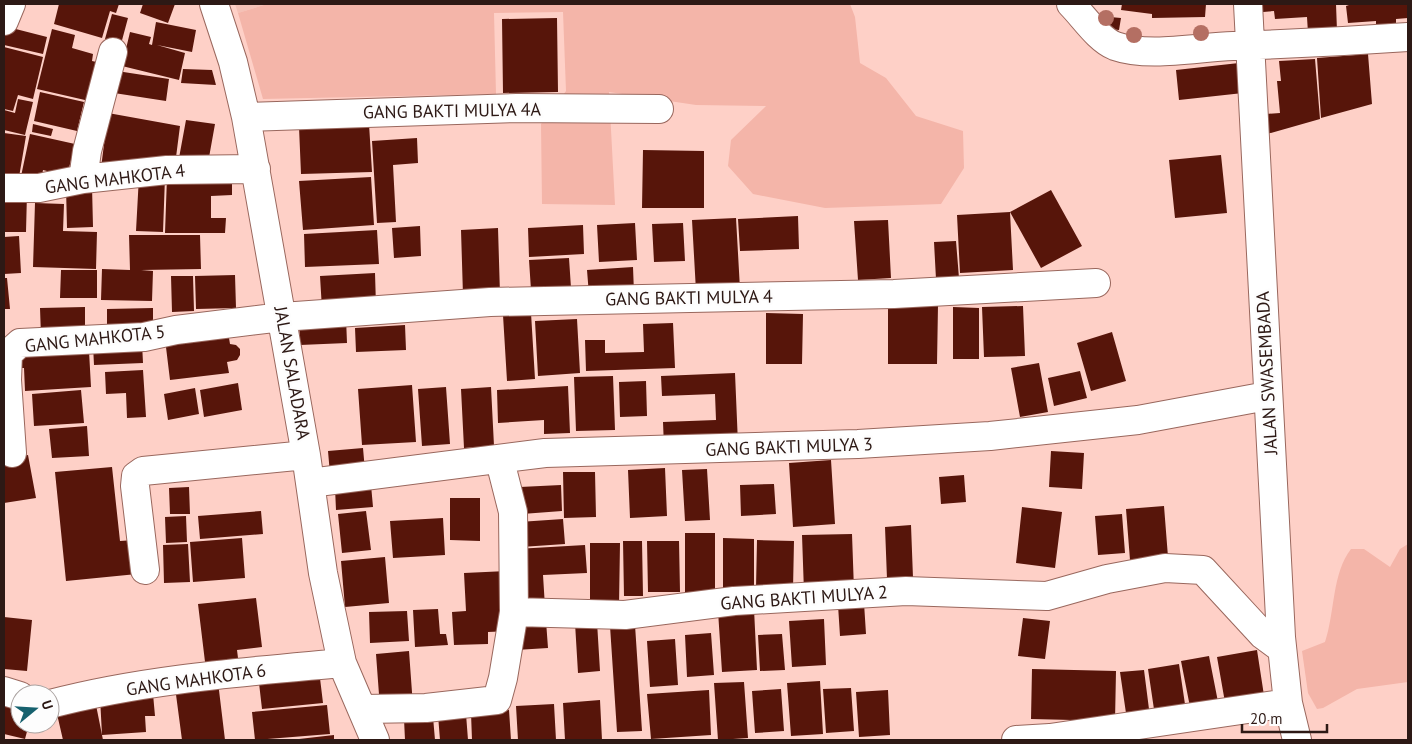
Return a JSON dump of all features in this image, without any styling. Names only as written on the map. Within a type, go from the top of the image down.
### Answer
[{"type":"street","points":[[4,21],[11,4]]},
{"type":"street","name":"JALAN SALADARA","points":[[214,4],[233,62],[246,117],[306,455],[323,573],[342,662],[376,740]]},
{"type":"street","points":[[1071,4],[1100,36],[1114,45],[1129,49],[1163,50],[1408,37]]},
{"type":"street","name":"JALAN SWASEMBADA","points":[[1248,4],[1282,649],[1288,703],[1297,740]]},
{"type":"street","points":[[83,179],[87,151],[113,52]]},
{"type":"street","name":"GANG BAKTI MULYA 4A","points":[[246,117],[517,108],[659,110]]},
{"type":"street","name":"GANG MAHKOTA 4","points":[[4,188],[38,188],[83,179],[167,170],[256,169]]},
{"type":"street","name":"GANG BAKTI MULYA 4","points":[[282,317],[490,302],[894,294],[1096,283]]},
{"type":"street","name":"GANG MAHKOTA 5","points":[[12,453],[7,380],[8,354],[20,343],[144,337],[176,330],[282,317]]},
{"type":"street","name":"GANG BAKTI MULYA 3","points":[[310,483],[500,461],[545,453],[830,446],[990,436],[1138,420],[1268,396]]},
{"type":"street","points":[[145,570],[135,486],[136,476],[143,471],[306,455]]},
{"type":"street","points":[[362,710],[426,708],[497,700],[504,678],[514,612],[513,512],[500,461]]},
{"type":"street","name":"GANG BAKTI MULYA 2","points":[[514,612],[625,615],[734,601],[906,591],[1047,596],[1108,579],[1165,568],[1203,570],[1263,636],[1282,649]]},
{"type":"street","name":"GANG MAHKOTA 6","points":[[60,701],[205,676],[342,662]]},
{"type":"street","points":[[1016,740],[1050,738],[1288,703]]},
{"type":"shaded area","points":[[235,4],[267,4],[238,13]]},
{"type":"shaded area","points":[[267,4],[850,4],[855,17],[860,63],[886,78],[916,116],[963,131],[964,168],[941,204],[825,208],[753,194],[728,166],[731,140],[766,106],[696,105],[609,92],[615,205],[542,204],[541,124],[566,91],[563,12],[494,13],[496,94],[263,99],[238,13]]},
{"type":"shaded area","points":[[1408,544],[1408,682],[1357,689],[1323,708],[1317,709],[1308,693],[1302,651],[1325,642],[1337,581],[1345,559],[1351,549],[1364,549],[1390,567],[1400,549]]},
{"type":"building","points":[[59,4],[119,4],[116,13],[110,11],[102,38],[54,24]]},
{"type":"building","points":[[143,4],[175,4],[168,23],[140,13]]},
{"type":"building","points":[[1122,4],[1206,4],[1205,17],[1152,18],[1152,14],[1121,10]]},
{"type":"building","points":[[1262,4],[1336,4],[1337,31],[1308,33],[1307,17],[1275,19],[1274,11],[1263,12]]},
{"type":"building","points":[[1352,4],[1408,4],[1408,18],[1396,19],[1396,23],[1376,25],[1376,21],[1348,23],[1346,6]]},
{"type":"building","points":[[112,14],[128,18],[121,44],[105,39]]},
{"type":"building","points":[[1110,17],[1121,18],[1119,30],[1109,29]]},
{"type":"building","points":[[557,18],[558,92],[503,93],[502,19]]},
{"type":"building","points":[[156,22],[196,30],[192,52],[157,45],[185,53],[179,80],[122,66],[130,32],[151,37],[149,44],[152,45]]},
{"type":"building","points":[[4,26],[47,37],[43,54],[4,45]]},
{"type":"building","points":[[52,29],[75,35],[72,48],[93,54],[92,61],[101,63],[98,103],[37,89]]},
{"type":"building","points":[[4,47],[43,57],[33,99],[18,95],[13,111],[4,109]]},
{"type":"building","points":[[1368,54],[1372,104],[1321,118],[1317,58]]},
{"type":"building","points":[[1315,59],[1320,119],[1267,134],[1266,114],[1280,113],[1277,81],[1281,81],[1279,61]]},
{"type":"building","points":[[1239,63],[1243,93],[1179,100],[1176,70]]},
{"type":"building","points":[[183,69],[212,70],[216,85],[181,83]]},
{"type":"building","points":[[117,71],[169,79],[166,101],[114,93]]},
{"type":"building","points":[[40,92],[84,102],[77,131],[34,121]]},
{"type":"building","points":[[18,99],[33,102],[25,135],[4,130],[4,110],[15,113]]},
{"type":"building","points":[[108,113],[180,126],[175,165],[101,168]]},
{"type":"building","points":[[186,120],[215,124],[208,163],[179,158]]},
{"type":"building","points":[[33,124],[53,129],[51,136],[32,132]]},
{"type":"building","points":[[369,124],[372,172],[301,174],[299,127]]},
{"type":"building","points":[[4,133],[26,136],[18,183],[4,181]]},
{"type":"building","points":[[30,134],[75,144],[67,176],[43,170],[41,181],[20,181]]},
{"type":"building","points":[[417,138],[418,163],[393,165],[396,222],[377,223],[372,141]]},
{"type":"building","points":[[643,150],[704,151],[704,208],[642,208]]},
{"type":"building","points":[[1221,155],[1227,213],[1175,218],[1169,160]]},
{"type":"building","points":[[139,176],[165,177],[163,232],[136,231]]},
{"type":"building","points":[[167,177],[232,177],[232,195],[211,196],[211,218],[226,218],[225,233],[165,233]]},
{"type":"building","points":[[371,177],[374,225],[303,230],[299,181]]},
{"type":"building","points":[[92,186],[93,227],[67,228],[66,187]]},
{"type":"building","points":[[1051,190],[1082,246],[1041,268],[1010,212]]},
{"type":"building","points":[[4,192],[27,193],[26,232],[4,232]]},
{"type":"building","points":[[35,203],[64,204],[63,231],[97,232],[96,269],[33,267]]},
{"type":"building","points":[[1010,212],[1013,270],[960,273],[957,215]]},
{"type":"building","points":[[798,216],[799,249],[740,251],[738,219]]},
{"type":"building","points":[[736,218],[740,289],[696,291],[692,220]]},
{"type":"building","points":[[888,220],[891,278],[858,280],[854,221]]},
{"type":"building","points":[[635,223],[637,260],[599,262],[597,225]]},
{"type":"building","points":[[683,223],[685,261],[654,262],[652,224]]},
{"type":"building","points":[[583,225],[584,254],[529,257],[528,228]]},
{"type":"building","points":[[420,226],[421,256],[394,258],[392,228]]},
{"type":"building","points":[[498,228],[500,294],[463,295],[461,230]]},
{"type":"building","points":[[377,230],[379,264],[305,267],[304,234]]},
{"type":"building","points":[[129,235],[200,235],[201,269],[141,270],[153,271],[152,301],[101,300],[102,269],[130,270]]},
{"type":"building","points":[[19,236],[21,273],[4,274],[4,237]]},
{"type":"building","points":[[956,241],[959,278],[936,279],[934,242]]},
{"type":"building","points":[[569,258],[571,288],[531,290],[529,260]]},
{"type":"building","points":[[633,267],[634,293],[589,295],[587,270]]},
{"type":"building","points":[[61,270],[97,270],[97,298],[60,298]]},
{"type":"building","points":[[375,273],[376,306],[322,309],[320,276]]},
{"type":"building","points":[[235,275],[236,308],[196,309],[195,276]]},
{"type":"building","points":[[171,276],[193,276],[194,311],[172,312]]},
{"type":"building","points":[[4,278],[7,278],[10,309],[4,309]]},
{"type":"building","points":[[888,305],[938,305],[937,364],[888,364]]},
{"type":"building","points":[[1023,306],[1025,356],[984,357],[982,307]]},
{"type":"building","points":[[85,307],[85,335],[41,336],[40,308]]},
{"type":"building","points":[[953,307],[979,308],[979,359],[953,359]]},
{"type":"building","points":[[153,308],[153,328],[107,329],[107,309]]},
{"type":"building","points":[[531,313],[535,379],[507,381],[503,315]]},
{"type":"building","points":[[766,313],[803,314],[802,364],[766,364]]},
{"type":"building","points":[[346,318],[347,343],[300,345],[299,320]]},
{"type":"building","points":[[577,319],[580,373],[538,376],[535,321]]},
{"type":"building","points":[[673,323],[675,368],[586,371],[585,340],[605,340],[605,353],[644,352],[643,324]]},
{"type":"building","points":[[405,325],[406,350],[356,352],[355,328]]},
{"type":"building","points":[[228,332],[230,344],[236,345],[240,349],[240,355],[237,360],[227,362],[229,373],[170,380],[165,339]]},
{"type":"building","points":[[1112,332],[1126,381],[1091,391],[1077,343]]},
{"type":"building","points":[[142,343],[143,363],[94,365],[93,345]]},
{"type":"building","points":[[89,351],[91,387],[25,391],[24,368],[19,368],[18,355]]},
{"type":"building","points":[[1039,363],[1048,412],[1020,417],[1011,368]]},
{"type":"building","points":[[143,370],[146,417],[127,418],[126,393],[106,394],[105,372]]},
{"type":"building","points":[[1080,371],[1087,398],[1054,406],[1048,378]]},
{"type":"building","points":[[735,373],[738,444],[664,447],[663,422],[716,420],[715,394],[662,396],[661,376]]},
{"type":"building","points":[[613,376],[615,430],[576,431],[574,377]]},
{"type":"building","points":[[646,381],[647,416],[620,417],[619,382]]},
{"type":"building","points":[[238,383],[242,410],[204,417],[200,390]]},
{"type":"building","points":[[412,385],[416,442],[362,445],[358,389]]},
{"type":"building","points":[[568,386],[570,433],[544,434],[544,420],[498,423],[497,390]]},
{"type":"building","points":[[446,387],[450,444],[422,446],[418,389]]},
{"type":"building","points":[[491,387],[494,446],[464,448],[461,389]]},
{"type":"building","points":[[195,388],[199,414],[168,420],[164,394]]},
{"type":"building","points":[[81,390],[84,423],[34,426],[32,394]]},
{"type":"building","points":[[87,426],[89,456],[52,458],[49,429]]},
{"type":"building","points":[[363,448],[365,471],[330,474],[328,451]]},
{"type":"building","points":[[1051,451],[1084,453],[1082,489],[1049,487]]},
{"type":"building","points":[[28,455],[36,498],[4,503],[4,459]]},
{"type":"building","points":[[831,460],[835,524],[793,527],[789,463]]},
{"type":"building","points":[[112,467],[120,541],[134,540],[137,574],[66,581],[55,472]]},
{"type":"building","points":[[665,468],[667,516],[630,518],[628,470]]},
{"type":"building","points":[[707,469],[710,520],[685,521],[682,470]]},
{"type":"building","points":[[563,472],[595,472],[596,517],[564,518]]},
{"type":"building","points":[[964,475],[966,502],[941,504],[939,477]]},
{"type":"building","points":[[774,484],[776,514],[741,516],[740,485]]},
{"type":"building","points":[[371,485],[373,507],[336,510],[335,488]]},
{"type":"building","points":[[561,485],[562,511],[522,514],[520,487]]},
{"type":"building","points":[[189,487],[190,514],[170,514],[169,488]]},
{"type":"building","points":[[450,498],[480,498],[480,541],[450,540]]},
{"type":"building","points":[[1164,506],[1168,557],[1130,560],[1126,509]]},
{"type":"building","points":[[1022,507],[1062,512],[1055,568],[1016,563]]},
{"type":"building","points":[[261,511],[263,534],[200,539],[198,516]]},
{"type":"building","points":[[366,511],[371,550],[342,553],[338,514]]},
{"type":"building","points":[[1122,514],[1125,553],[1098,555],[1095,516]]},
{"type":"building","points":[[186,516],[187,542],[166,543],[165,517]]},
{"type":"building","points":[[443,518],[445,555],[393,558],[390,521]]},
{"type":"building","points":[[563,519],[565,544],[521,547],[519,522]]},
{"type":"building","points":[[911,525],[913,578],[887,579],[885,527]]},
{"type":"building","points":[[685,533],[715,533],[715,594],[685,594]]},
{"type":"building","points":[[852,534],[854,590],[804,592],[802,535]]},
{"type":"building","points":[[242,538],[245,578],[193,582],[190,542]]},
{"type":"building","points":[[723,538],[754,539],[754,588],[723,588]]},
{"type":"building","points":[[757,540],[794,541],[793,589],[756,588]]},
{"type":"building","points":[[623,541],[642,541],[643,596],[624,596]]},
{"type":"building","points":[[647,541],[679,541],[680,592],[648,592]]},
{"type":"building","points":[[590,543],[620,543],[619,605],[590,605]]},
{"type":"building","points":[[188,544],[190,582],[164,583],[163,545]]},
{"type":"building","points":[[585,545],[587,573],[543,575],[545,607],[519,608],[516,549]]},
{"type":"building","points":[[385,557],[389,603],[345,607],[341,561]]},
{"type":"building","points":[[507,571],[511,631],[488,632],[488,644],[454,645],[452,612],[466,611],[464,573]]},
{"type":"building","points":[[256,598],[262,647],[237,650],[239,666],[206,670],[198,604]]},
{"type":"building","points":[[864,603],[866,634],[840,636],[838,605]]},
{"type":"building","points":[[438,609],[440,634],[446,634],[448,645],[415,647],[413,610]]},
{"type":"building","points":[[754,609],[757,670],[722,672],[718,611]]},
{"type":"building","points":[[407,611],[409,641],[370,643],[369,612]]},
{"type":"building","points":[[4,617],[32,620],[27,671],[4,669]]},
{"type":"building","points":[[1023,618],[1050,621],[1045,659],[1018,656]]},
{"type":"building","points":[[824,619],[826,665],[792,667],[789,621]]},
{"type":"building","points":[[546,621],[548,648],[516,650],[514,623]]},
{"type":"building","points":[[597,622],[600,671],[578,673],[575,623]]},
{"type":"building","points":[[635,625],[642,731],[617,732],[610,626]]},
{"type":"building","points":[[711,633],[714,675],[687,677],[685,635]]},
{"type":"building","points":[[782,634],[785,670],[760,671],[758,635]]},
{"type":"building","points":[[675,639],[678,685],[650,687],[647,641]]},
{"type":"building","points":[[1257,650],[1265,702],[1226,708],[1217,657]]},
{"type":"building","points":[[409,651],[413,706],[380,708],[376,654]]},
{"type":"building","points":[[1209,656],[1219,707],[1191,712],[1181,661]]},
{"type":"building","points":[[1179,664],[1186,711],[1155,716],[1148,669]]},
{"type":"building","points":[[1032,669],[1116,671],[1115,721],[1031,719]]},
{"type":"building","points":[[319,670],[323,703],[262,709],[259,683]]},
{"type":"building","points":[[1144,670],[1150,717],[1127,720],[1120,672]]},
{"type":"building","points":[[820,681],[823,734],[791,736],[787,683]]},
{"type":"building","points":[[218,682],[225,740],[182,740],[175,687]]},
{"type":"building","points":[[744,682],[748,738],[718,740],[714,683]]},
{"type":"building","points":[[851,688],[854,731],[826,733],[823,689]]},
{"type":"building","points":[[781,689],[784,731],[755,733],[752,691]]},
{"type":"building","points":[[709,690],[711,735],[651,739],[647,694]]},
{"type":"building","points":[[888,690],[890,735],[859,737],[856,692]]},
{"type":"building","points":[[153,694],[155,716],[145,716],[146,732],[102,735],[100,697]]},
{"type":"building","points":[[4,700],[10,702],[10,734],[26,734],[25,739],[4,734]]},
{"type":"building","points":[[600,700],[602,740],[565,740],[563,703]]},
{"type":"building","points":[[554,704],[556,740],[518,740],[516,706]]},
{"type":"building","points":[[96,705],[103,740],[63,740],[60,727],[60,713]]},
{"type":"building","points":[[327,705],[330,734],[255,740],[252,712]]},
{"type":"building","points":[[509,710],[511,740],[472,740],[471,713]]},
{"type":"building","points":[[466,714],[468,740],[440,740],[438,715]]},
{"type":"building","points":[[433,717],[435,740],[405,740],[404,719]]},
{"type":"building","points":[[334,735],[334,740],[299,739]]}]
